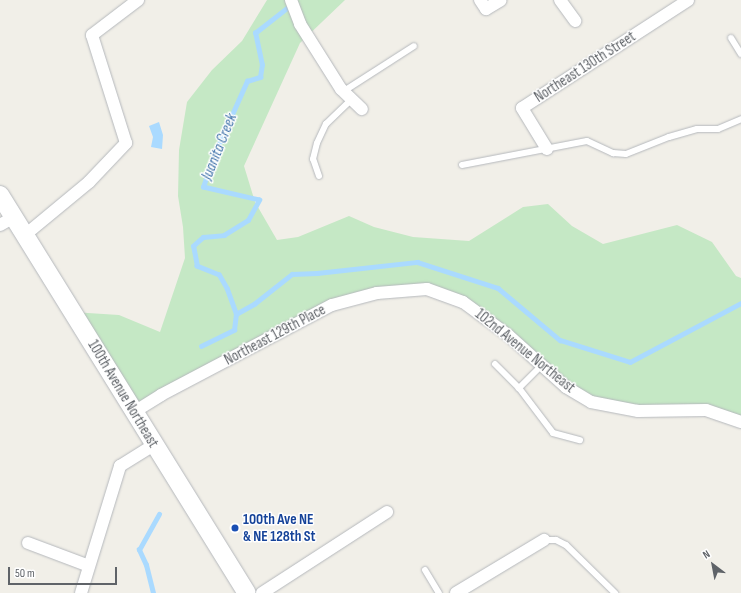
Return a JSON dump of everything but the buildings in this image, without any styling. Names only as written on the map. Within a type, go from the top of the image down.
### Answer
[{"type":"main road","name":"100th Avenue Northeast","points":[[0,195],[7,221],[25,235],[247,593]]},
{"type":"street","points":[[25,235],[89,182],[126,143],[92,35],[138,0]]},
{"type":"street","points":[[291,0],[300,24],[348,95],[362,108]]},
{"type":"street","points":[[480,0],[486,9],[501,0]]},
{"type":"street","points":[[560,0],[575,22]]},
{"type":"street","name":"Northeast 130th Street","points":[[547,149],[522,108],[688,0]]},
{"type":"street","name":"Northeast 129th Place","points":[[134,412],[161,394],[332,305],[377,293],[427,289]]},
{"type":"street","name":"102nd Avenue Northeast","points":[[427,289],[463,302],[508,334],[566,387],[591,402],[638,411],[706,410],[741,422]]},
{"type":"street","points":[[81,593],[120,466],[154,445]]},
{"type":"street","points":[[262,593],[387,512]]},
{"type":"street","points":[[456,593],[544,540]]},
{"type":"street","points":[[28,543],[89,566]]},
{"type":"lane","points":[[731,38],[741,54]]},
{"type":"lane","points":[[319,176],[313,159],[317,143],[326,124],[348,95],[414,46]]},
{"type":"lane","points":[[462,165],[587,141],[613,153],[626,154],[669,136],[697,129],[718,129],[741,119]]},
{"type":"lane","points":[[495,364],[519,388],[553,433],[580,440]]},
{"type":"lane","points":[[519,388],[542,365]]},
{"type":"lane","points":[[544,540],[556,540],[566,545],[615,593]]},
{"type":"lane","points":[[425,570],[439,593]]},
{"type":"green space","points":[[267,0],[345,0],[300,43],[244,166],[255,202],[277,240],[298,237],[349,216],[374,227],[413,237],[469,241],[523,207],[548,204],[572,226],[603,244],[677,225],[712,242],[736,276],[741,278],[741,422],[706,410],[591,402],[463,302],[427,289],[332,305],[134,412],[72,312],[119,315],[160,332],[185,258],[183,227],[178,196],[179,150],[187,102],[212,70],[242,41]]},
{"type":"water","points":[[159,122],[163,135],[162,149],[151,147],[153,137],[149,126]]},
{"type":"waterway","name":"Juanita Creek","points":[[201,346],[234,330],[236,314],[227,289],[219,275],[197,266],[193,246],[203,237],[224,235],[248,220],[259,200],[203,187],[214,155],[247,81],[260,77],[262,65],[255,33],[292,4]]},
{"type":"waterway","points":[[236,314],[254,304],[292,274],[317,273],[417,262],[498,288],[560,340],[630,362],[741,303]]},
{"type":"waterway","name":"Juanita Creek","points":[[153,593],[146,565],[139,550],[159,514]]},
{"type":"place","name":"100th Ave NE & NE 128th St","points":[[235,528]]}]
